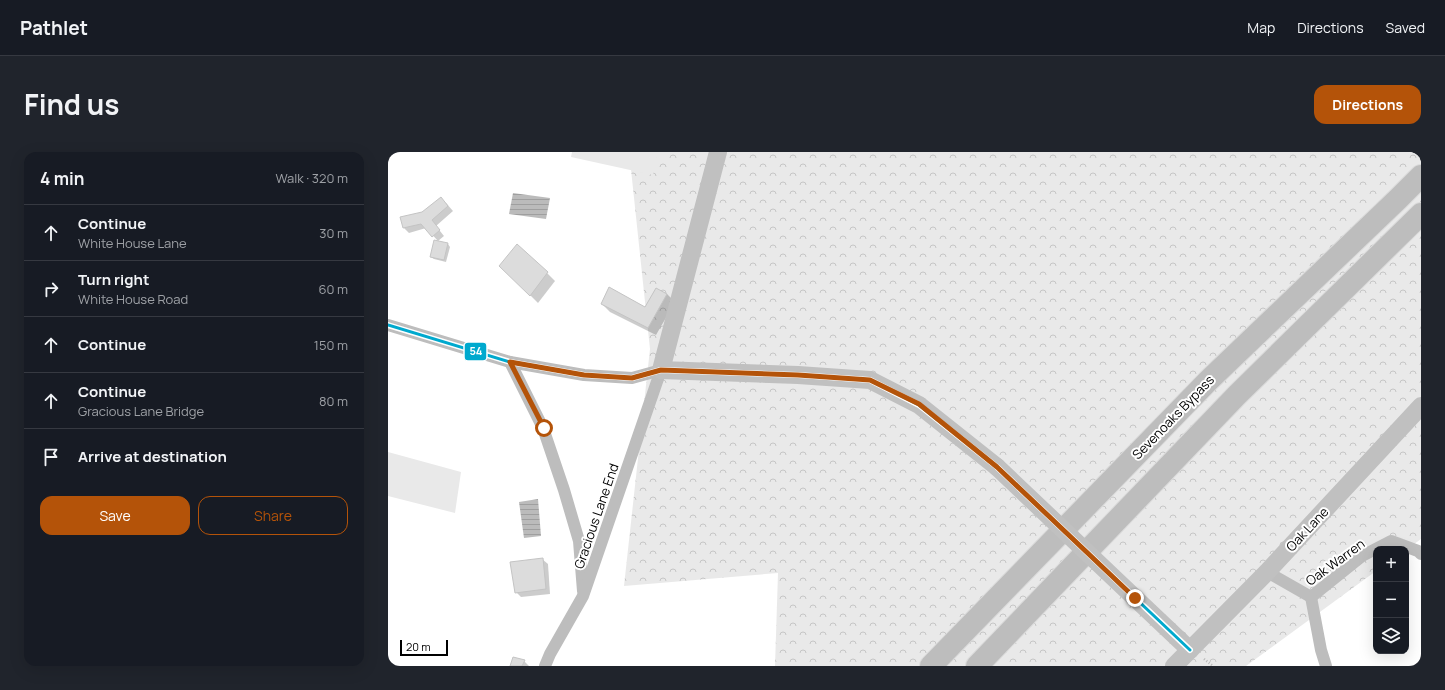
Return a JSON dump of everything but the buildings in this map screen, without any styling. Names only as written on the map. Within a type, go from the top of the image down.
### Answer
[{"type":"highway","name":"Sevenoaks Bypass","points":[[931,666],[1208,381],[1421,176]]},
{"type":"highway","points":[[977,666],[1237,395],[1421,214]]},
{"type":"street","points":[[661,370],[718,152]]},
{"type":"street","points":[[388,325],[510,362],[584,375],[632,378],[661,370],[798,375],[870,380],[919,404],[997,467],[1190,650]]},
{"type":"street","points":[[510,362],[544,428],[564,490],[579,541],[583,596]]},
{"type":"street","name":"Gracious Lane End","points":[[545,666],[550,654],[583,596],[661,370]]},
{"type":"street","name":"Oak Lane","points":[[1174,666],[1267,572],[1421,406]]},
{"type":"street","name":"Oak Warren","points":[[1267,572],[1311,597],[1362,556],[1391,541],[1418,551],[1421,554]]},
{"type":"street","points":[[1311,597],[1326,666]]},
{"type":"green space","points":[[572,152],[658,152],[653,175],[571,157]]},
{"type":"green space","points":[[613,152],[1421,152],[1421,539],[1409,548],[1409,546],[1373,546],[1373,573],[1246,666],[775,666],[778,573],[624,586],[650,349],[630,160]]},
{"type":"green space","points":[[388,452],[461,472],[455,513],[388,496]]},
{"type":"shaded area","points":[[513,193],[550,198],[546,219],[509,214]]},
{"type":"shaded area","points":[[538,499],[541,536],[524,538],[519,502]]},
{"type":"transit line","name":"54","points":[[388,325],[510,362],[584,375],[632,378],[661,370],[798,375],[870,380],[919,405],[997,467],[1190,650]]},
{"type":"route","points":[[544,428],[510,362],[584,375],[632,378],[661,370],[798,375],[870,380],[919,404],[997,467],[1135,598]]}]
